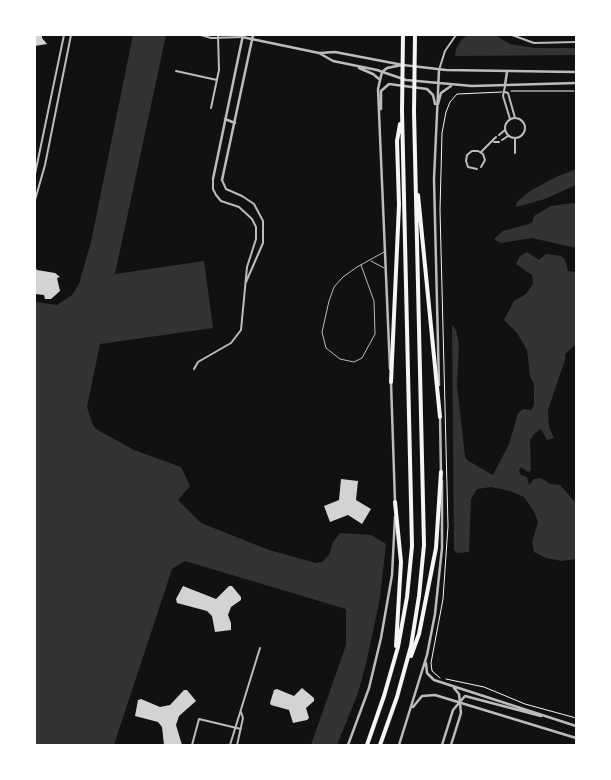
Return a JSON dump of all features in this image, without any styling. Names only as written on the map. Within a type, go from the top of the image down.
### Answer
[{"type":"highway","points":[[367,745],[395,659],[408,591],[412,521],[402,112],[403,35]]},
{"type":"highway","points":[[404,672],[418,608],[424,531],[414,99],[415,35]]},
{"type":"highway","points":[[391,382],[399,205],[397,141],[402,112]]},
{"type":"highway","points":[[416,180],[422,221],[440,417]]},
{"type":"highway","points":[[380,745],[404,672],[419,634],[436,548],[441,472]]},
{"type":"highway","points":[[395,502],[401,571],[395,659]]},
{"type":"street","points":[[35,174],[64,35]]},
{"type":"street","points":[[35,200],[71,35]]},
{"type":"street","points":[[201,35],[217,39],[241,36],[319,53],[335,52],[439,70],[576,72]]},
{"type":"street","points":[[211,108],[220,70],[218,35]]},
{"type":"street","points":[[245,284],[263,243],[263,221],[254,204],[226,188],[222,180],[253,35]]},
{"type":"street","points":[[456,35],[445,51],[437,83],[434,205],[443,511],[441,563],[426,669],[429,676],[452,687],[576,726]]},
{"type":"street","points":[[512,35],[534,43],[576,42]]},
{"type":"street","points":[[194,369],[198,362],[225,347],[239,334],[243,323],[248,266],[255,245],[256,227],[247,213],[222,201],[212,189],[212,179],[241,36]]},
{"type":"street","points":[[319,53],[333,61],[382,72],[403,79],[452,85],[576,83]]},
{"type":"street","points":[[353,65],[373,74],[379,79]]},
{"type":"street","points":[[348,745],[369,688],[384,625],[392,569],[395,502],[384,252],[379,79],[382,72],[390,67],[403,65]]},
{"type":"street","points":[[176,71],[217,80]]},
{"type":"street","points":[[507,72],[503,96],[510,119]]},
{"type":"street","points":[[380,118],[381,91],[389,84],[429,89],[433,95],[436,113]]},
{"type":"street","points":[[436,113],[440,94],[452,85]]},
{"type":"street","points":[[505,92],[508,93],[515,118]]},
{"type":"street","points":[[515,118],[523,122],[525,128],[522,135],[515,138],[508,136],[505,130],[506,123],[510,119],[515,118]]},
{"type":"street","points":[[225,119],[235,123]]},
{"type":"street","points":[[477,169],[468,167],[466,158],[472,151],[481,152],[505,130]]},
{"type":"street","points":[[494,142],[501,141],[508,136]]},
{"type":"street","points":[[515,138],[515,153]]},
{"type":"street","points":[[481,152],[485,160],[481,167]]},
{"type":"street","points":[[230,745],[260,648]]},
{"type":"street","points":[[399,745],[427,654]]},
{"type":"street","points":[[451,745],[461,714],[458,691],[452,687]]},
{"type":"street","points":[[410,713],[418,699],[424,695],[435,694],[576,738]]},
{"type":"street","points":[[442,745],[453,710],[462,697],[469,696],[546,717]]},
{"type":"street","points":[[237,745],[241,729],[241,712]]},
{"type":"street","points":[[192,745],[199,719],[241,729]]},
{"type":"lane","points":[[361,265],[374,301],[375,334],[362,358],[354,362],[340,359],[326,348],[322,332],[334,287],[343,277],[361,265],[384,252]]},
{"type":"lane","points":[[370,260],[385,269]]},
{"type":"path","points":[[512,91],[574,91]]},
{"type":"path","points":[[495,92],[462,92],[454,96],[446,112],[442,133],[440,210],[448,526],[443,599],[432,671],[442,679],[484,687],[525,704],[576,718]]},
{"type":"shaded area","points":[[133,35],[166,35],[115,274],[204,261],[213,328],[100,344],[87,407],[96,429],[134,450],[181,467],[190,486],[178,500],[201,523],[269,550],[316,563],[322,562],[329,555],[333,542],[340,533],[371,535],[386,544],[380,598],[366,664],[358,693],[337,745],[311,745],[346,645],[346,609],[185,561],[172,569],[114,745],[35,745],[35,302],[57,305],[72,295],[79,284],[91,242]]},
{"type":"shaded area","points":[[469,35],[495,35],[510,44],[535,48],[576,48],[576,55],[455,56],[456,49],[462,39]]},
{"type":"shaded area","points":[[576,169],[576,185],[545,199],[516,207],[517,202],[530,191]]},
{"type":"shaded area","points":[[576,204],[576,248],[532,238],[501,243],[494,239],[503,231],[532,223],[534,216],[551,206]]},
{"type":"shaded area","points":[[527,252],[539,260],[546,254],[561,256],[565,259],[568,271],[576,272],[576,344],[565,354],[565,360],[548,410],[549,427],[554,438],[547,440],[541,429],[535,433],[530,440],[531,471],[528,472],[521,467],[519,471],[521,475],[527,477],[529,485],[534,479],[541,478],[550,484],[560,485],[576,503],[576,559],[562,561],[546,558],[534,552],[532,542],[538,522],[524,497],[510,491],[491,487],[477,489],[471,499],[469,552],[457,553],[454,550],[452,325],[456,330],[459,345],[457,385],[465,456],[467,460],[493,475],[509,444],[518,413],[523,409],[531,410],[534,405],[534,385],[530,376],[527,350],[517,333],[504,320],[514,301],[526,294],[533,284],[532,275],[516,264],[520,256]]},
{"type":"building","points":[[35,35],[42,35],[47,44],[35,46]]},
{"type":"building","points":[[35,267],[37,270],[55,273],[60,277],[57,278],[60,291],[51,299],[45,299],[44,295],[35,294]]},
{"type":"building","points":[[341,479],[358,481],[356,500],[371,509],[362,524],[348,515],[330,522],[324,506],[339,500]]},
{"type":"building","points":[[183,586],[216,599],[229,586],[232,586],[241,597],[241,600],[231,607],[228,615],[231,630],[215,632],[212,616],[207,611],[177,603],[176,599]]},
{"type":"building","points":[[302,688],[314,698],[314,701],[306,708],[309,718],[293,723],[289,710],[271,705],[270,703],[274,690],[277,689],[294,696]]},
{"type":"building","points":[[184,690],[187,690],[196,701],[179,716],[176,725],[182,745],[164,745],[162,727],[158,722],[135,716],[138,700],[141,699],[160,707],[170,705]]}]
